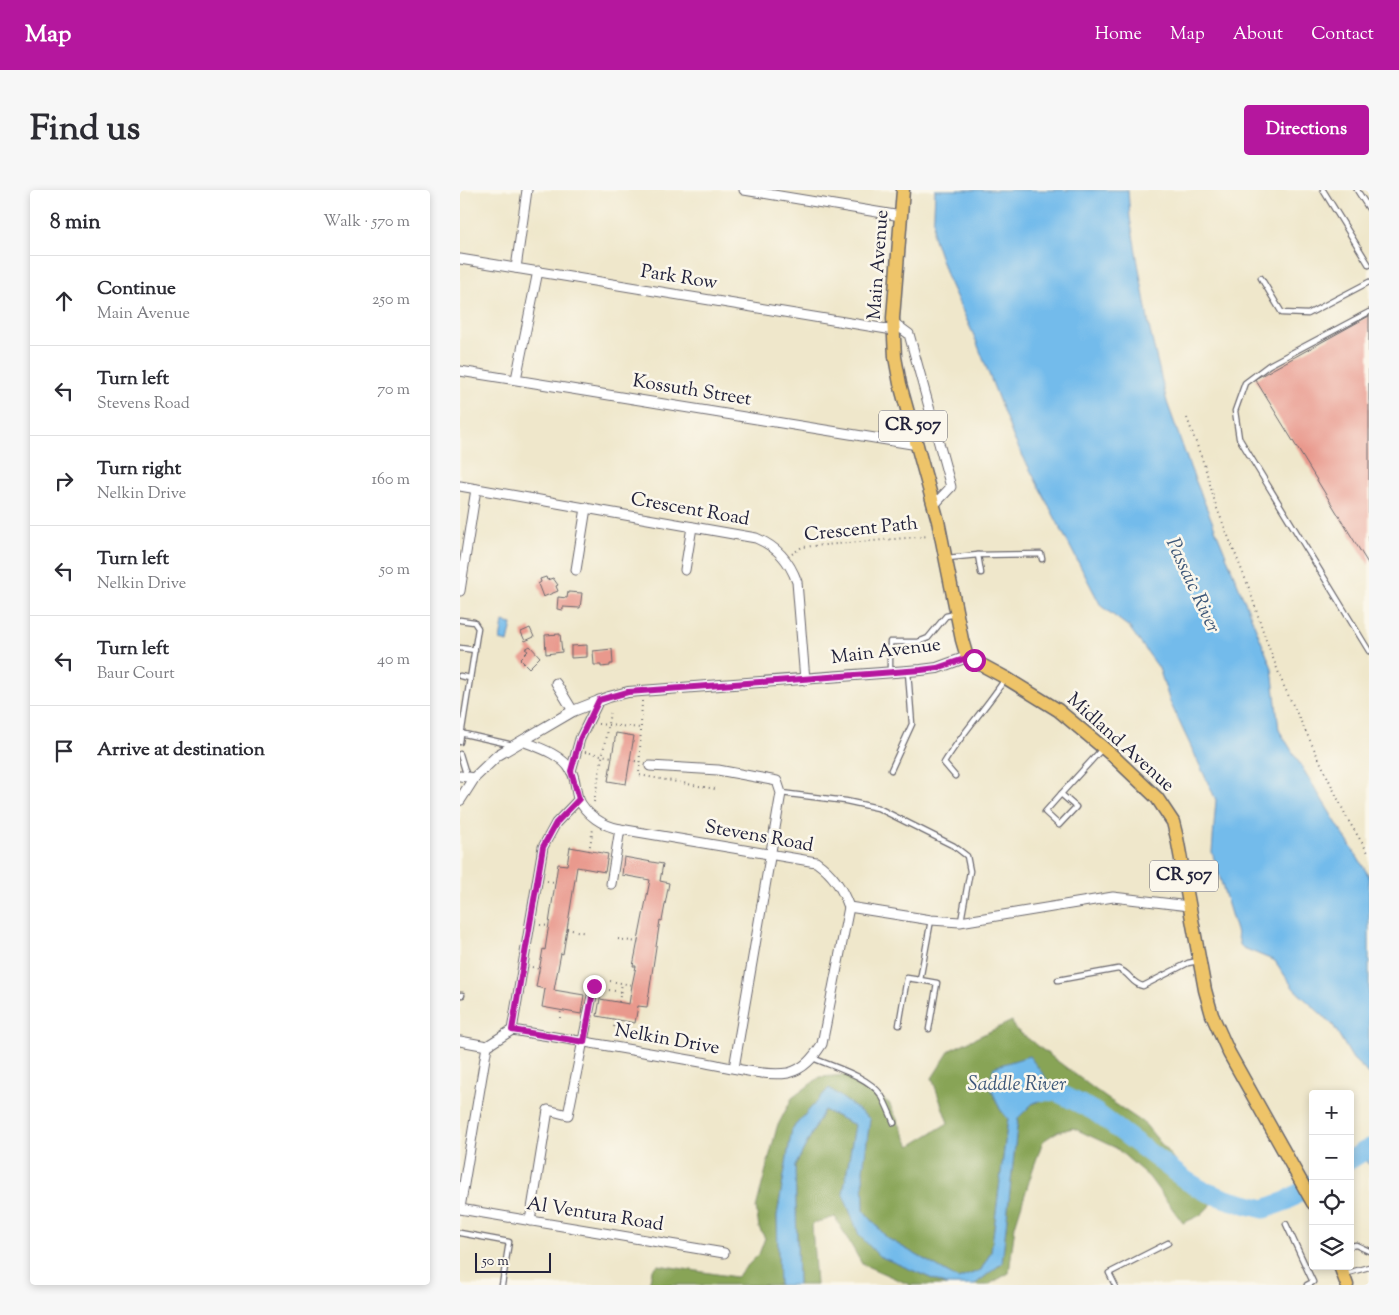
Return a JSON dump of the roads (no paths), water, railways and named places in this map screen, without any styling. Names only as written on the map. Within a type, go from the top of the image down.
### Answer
[{"type":"main road","name":"Main Avenue","points":[[903,190],[894,327],[896,357],[900,384],[942,535],[956,614],[967,658]]},
{"type":"main road","name":"Midland Avenue","points":[[967,658],[1006,678],[1058,710],[1103,748],[1157,798],[1166,810],[1173,822],[1177,838],[1205,990],[1220,1034],[1229,1054],[1309,1195]]},
{"type":"street","points":[[516,268],[527,190]]},
{"type":"street","points":[[744,190],[778,193],[901,216]]},
{"type":"street","name":"Park Row","points":[[460,259],[894,327]]},
{"type":"street","points":[[516,379],[538,271]]},
{"type":"street","points":[[894,327],[909,334],[951,487],[934,505]]},
{"type":"street","name":"Kossuth Street","points":[[460,371],[918,445]]},
{"type":"street","name":"Crescent Road","points":[[460,486],[756,538],[777,549],[786,559],[797,582],[805,680]]},
{"type":"street","points":[[460,591],[476,489]]},
{"type":"street","points":[[576,570],[586,508]]},
{"type":"street","points":[[685,570],[692,527]]},
{"type":"street","name":"Main Avenue","points":[[460,800],[467,777],[518,743],[573,711],[599,700],[628,692],[908,672],[937,668],[967,658]]},
{"type":"street","points":[[556,683],[573,711]]},
{"type":"street","points":[[518,743],[552,753],[571,771],[580,739],[599,700]]},
{"type":"street","points":[[650,766],[718,770],[778,781],[781,793],[734,1068]]},
{"type":"street","name":"Stevens Road","points":[[571,771],[579,799],[587,811],[604,825],[816,862],[828,871],[838,883],[849,907]]},
{"type":"street","points":[[460,1041],[487,1046],[512,1030],[543,847],[556,823],[579,799]]},
{"type":"street","points":[[611,884],[620,829]]},
{"type":"street","points":[[813,1058],[822,1044],[849,907],[931,920],[960,922],[1113,897],[1189,906]]},
{"type":"street","points":[[530,1221],[548,1110],[568,1115],[594,986]]},
{"type":"street","name":"Nelkin Drive","points":[[512,1030],[777,1074],[803,1067],[813,1058]]},
{"type":"street","points":[[460,1208],[487,1046]]},
{"type":"street","name":"Al Ventura Road","points":[[460,1208],[724,1253]]},
{"type":"lane","points":[[1323,190],[1369,265]]},
{"type":"lane","points":[[1357,190],[1369,209]]},
{"type":"lane","points":[[1261,278],[1282,313],[1308,314],[1369,282]]},
{"type":"lane","points":[[1369,312],[1269,365],[1245,383],[1235,411],[1240,438],[1369,651]]},
{"type":"lane","points":[[946,558],[978,555],[1041,554],[1042,559]]},
{"type":"lane","points":[[978,555],[981,573]]},
{"type":"lane","points":[[890,673],[890,642],[918,642],[928,638],[946,616],[956,614]]},
{"type":"lane","points":[[460,620],[474,622],[478,628],[460,742]]},
{"type":"lane","points":[[460,648],[475,650]]},
{"type":"lane","points":[[891,770],[912,724],[908,672]]},
{"type":"lane","points":[[460,676],[470,678]]},
{"type":"lane","points":[[955,776],[944,763],[961,737],[992,700],[1006,678]]},
{"type":"lane","points":[[460,706],[466,707]]},
{"type":"lane","points":[[461,733],[518,743]]},
{"type":"lane","points":[[1061,794],[1076,807],[1059,825],[1045,812],[1061,794],[1103,748]]},
{"type":"lane","points":[[460,754],[467,777]]},
{"type":"lane","points":[[781,793],[846,801],[878,808],[954,846],[967,856],[970,872],[960,922]]},
{"type":"lane","points":[[920,980],[931,920]]},
{"type":"lane","points":[[1058,980],[1118,969],[1128,973],[1134,982],[1143,986],[1188,963],[1200,961]]},
{"type":"lane","points":[[899,1025],[907,978],[920,980],[937,984],[929,1030]]},
{"type":"lane","points":[[813,1058],[873,1085],[881,1095],[894,1123]]},
{"type":"lane","points":[[1286,1224],[1313,1282],[1307,1285]]},
{"type":"lane","points":[[460,1233],[509,1242],[502,1285]]},
{"type":"lane","points":[[1115,1285],[1109,1273],[1168,1243]]},
{"type":"lane","points":[[1354,1245],[1369,1251]]},
{"type":"lane","points":[[1343,1275],[1369,1266]]},
{"type":"water","name":"Passaic River","points":[[935,190],[1128,190],[1130,218],[1150,331],[1167,402],[1190,467],[1272,668],[1279,730],[1369,876],[1369,1076],[1353,1059],[1333,1025],[1294,989],[1275,961],[1241,947],[1212,852],[1216,800],[1170,702],[1159,668],[1129,627],[1101,606],[1014,439],[975,338],[947,277],[933,236]]},
{"type":"water","points":[[503,622],[512,624],[508,642],[500,640]]},
{"type":"water","name":"Saddle River","points":[[1029,1056],[1057,1092],[1032,1104],[1018,1118],[1002,1263],[974,1285],[947,1285],[879,1256],[859,1235],[843,1194],[855,1125],[824,1110],[795,1166],[798,1285],[779,1285],[777,1216],[792,1129],[829,1088],[870,1119],[863,1170],[864,1211],[887,1238],[958,1279],[981,1270],[991,1252],[1008,1119],[1000,1109],[989,1084],[994,1067]]},
{"type":"water","points":[[1369,1144],[1369,1164],[1368,1164],[1360,1151]]},
{"type":"waterway","name":"Saddle River","points":[[1032,1091],[1057,1092],[1094,1111],[1187,1181],[1204,1191],[1229,1200],[1264,1209],[1286,1201],[1309,1187]]},
{"type":"waterway","name":"Saddle River","points":[[1354,1157],[1369,1148]]}]
